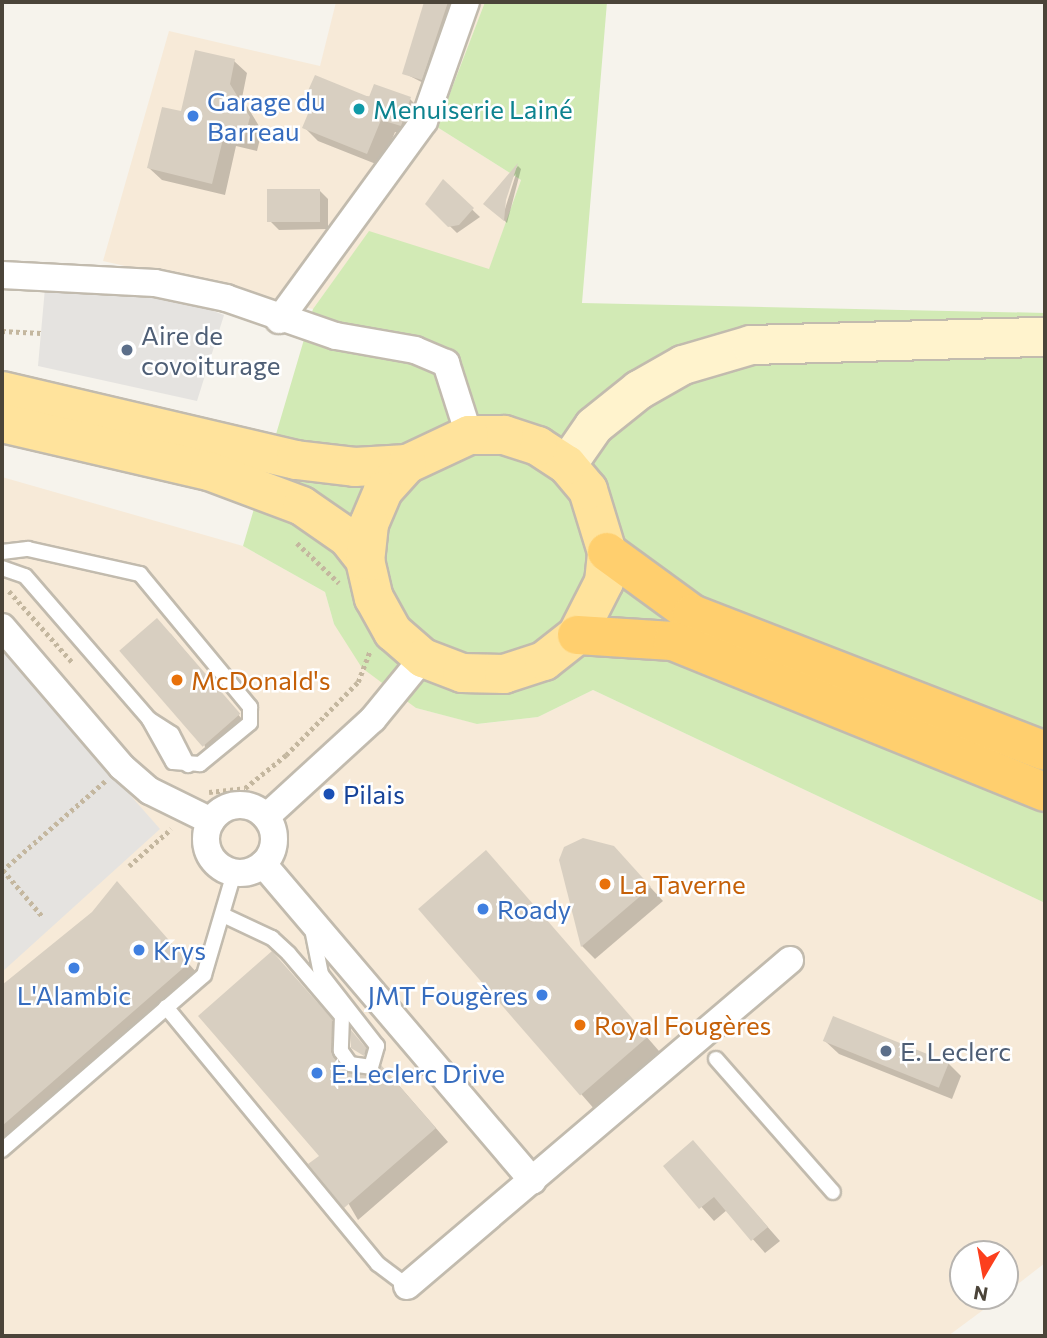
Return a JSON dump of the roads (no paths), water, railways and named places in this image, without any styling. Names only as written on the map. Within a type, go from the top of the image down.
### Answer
[{"type":"highway","points":[[607,552],[692,614],[1045,751]]},
{"type":"highway","points":[[577,635],[673,641],[1045,792]]},
{"type":"main road","points":[[567,465],[594,426],[639,390],[683,365],[751,345],[1045,337]]},
{"type":"main road","points":[[2,391],[296,460],[355,467],[407,464],[469,435],[527,442],[567,465],[588,490],[607,552],[601,591],[577,635],[544,661],[504,674],[462,673],[423,658],[393,632],[373,598],[365,560],[369,524],[383,491],[407,464]]},
{"type":"main road","points":[[2,423],[209,471],[302,506],[348,538],[365,560]]},
{"type":"street","points":[[279,320],[424,121],[466,2]]},
{"type":"street","points":[[2,275],[226,298],[279,320],[446,363],[469,435]]},
{"type":"street","points":[[2,627],[122,767],[150,791],[211,821]]},
{"type":"street","points":[[266,817],[373,719],[423,658]]},
{"type":"street","points":[[238,805],[266,817],[273,846],[263,864],[234,873],[210,857],[205,838],[211,821],[238,805]]},
{"type":"street","points":[[263,864],[533,1181]]},
{"type":"street","points":[[407,1286],[790,960]]},
{"type":"lane","points":[[2,552],[28,549],[140,574],[253,716],[200,764],[173,762],[149,719],[25,576],[2,568]]},
{"type":"lane","points":[[2,1150],[204,975],[225,916],[234,873]]},
{"type":"lane","points":[[225,916],[272,937],[289,954],[342,1016],[341,1051],[350,1064],[371,1067],[377,1046],[321,974],[309,918]]},
{"type":"lane","points":[[166,1007],[377,1264],[407,1286]]},
{"type":"lane","points":[[716,1059],[833,1192]]},
{"type":"place","name":"Menuiserie Lainé","points":[[359,109]]},
{"type":"place","name":"Garage du Barreau","points":[[193,116]]},
{"type":"place","name":"Aire de covoiturage","points":[[127,350]]},
{"type":"place","name":"McDonald's","points":[[177,680]]},
{"type":"place","name":"Pilais","points":[[329,794]]},
{"type":"place","name":"La Taverne","points":[[605,884]]},
{"type":"place","name":"Roady","points":[[483,909]]},
{"type":"place","name":"Krys","points":[[139,950]]},
{"type":"place","name":"L'Alambic","points":[[74,968]]},
{"type":"place","name":"JMT Fougères","points":[[542,995]]},
{"type":"place","name":"Royal Fougères","points":[[580,1025]]},
{"type":"place","name":"E. Leclerc","points":[[886,1051]]},
{"type":"place","name":"E.Leclerc Drive","points":[[317,1073]]}]
